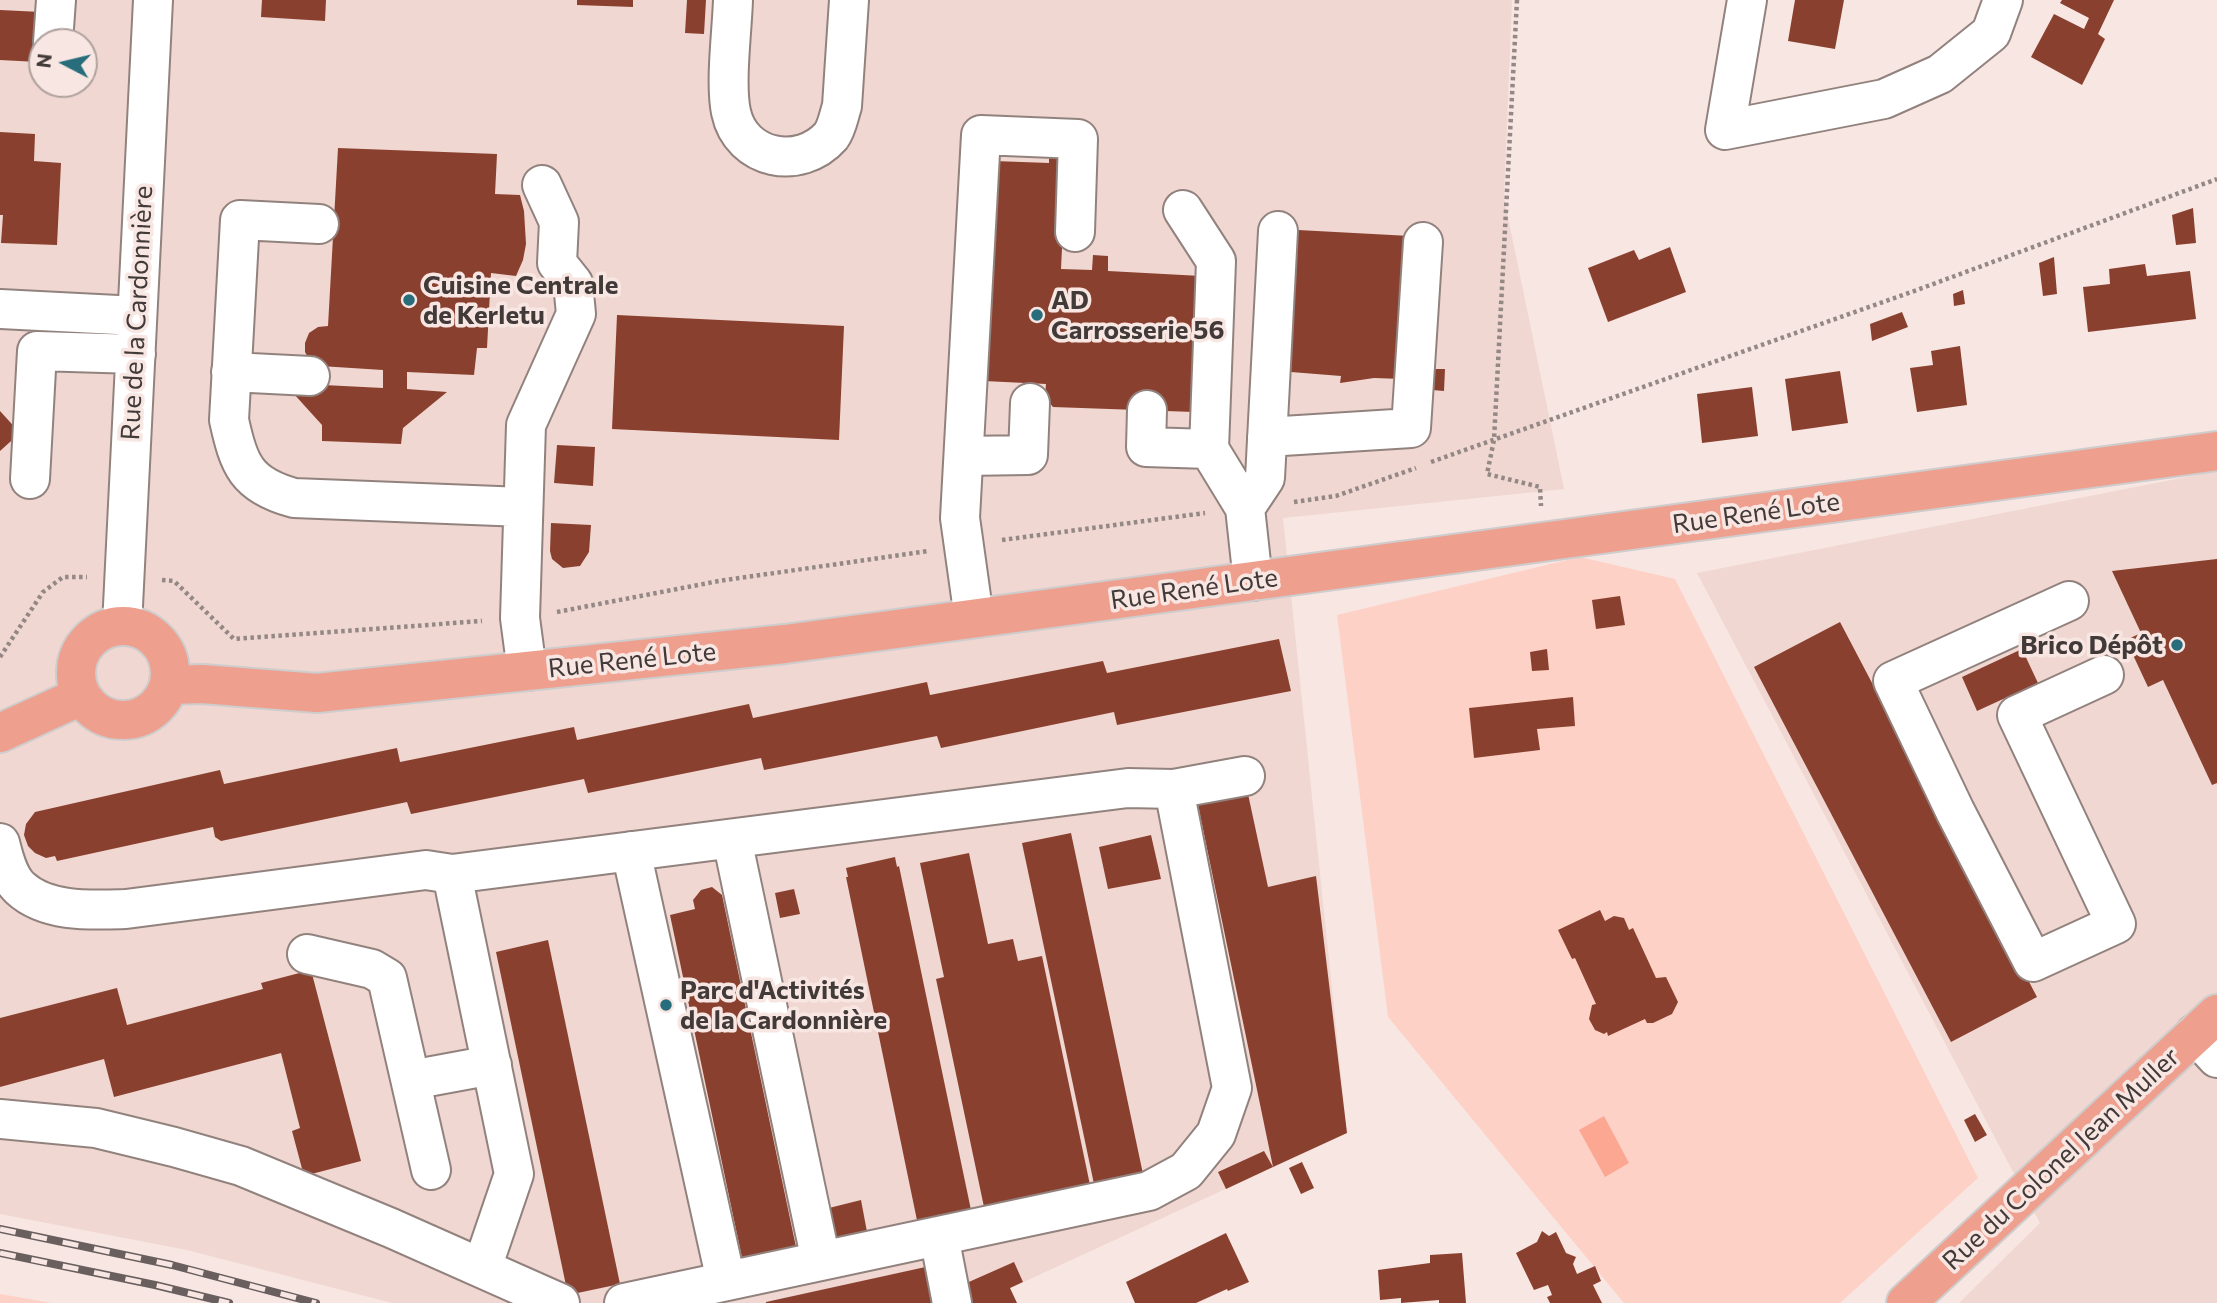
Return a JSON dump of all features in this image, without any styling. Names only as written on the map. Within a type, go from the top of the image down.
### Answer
[{"type":"main road","name":"Rue René Lote","points":[[169,685],[202,684],[317,693],[785,644],[2217,451]]},
{"type":"main road","points":[[122,626],[139,629],[153,637],[164,651],[170,667],[169,685],[161,702],[146,714],[129,721],[110,720],[93,711],[81,696],[75,678],[78,658],[87,641],[103,630],[122,626]]},
{"type":"main road","points":[[0,733],[81,696]]},
{"type":"main road","name":"Rue du Colonel Jean Muller","points":[[1906,1303],[2210,1035]]},
{"type":"street","points":[[54,28],[56,0]]},
{"type":"street","name":"Rue de la Cardonnière","points":[[122,626],[153,0]]},
{"type":"street","points":[[733,0],[729,91],[731,113],[739,132],[751,147],[774,157],[802,155],[832,135],[842,106],[849,0]]},
{"type":"street","points":[[1747,0],[1725,130],[1884,99],[1940,74],[1991,33],[2003,0]]},
{"type":"street","points":[[974,618],[960,518],[981,135],[1078,139],[1075,232]]},
{"type":"street","points":[[527,671],[520,618],[526,425],[576,314],[573,283],[557,263],[559,222],[542,185]]},
{"type":"street","points":[[1183,210],[1216,261],[1209,449],[1245,508],[1253,581]]},
{"type":"street","points":[[319,224],[240,220],[229,420],[234,445],[242,465],[270,491],[294,498],[523,507]]},
{"type":"street","points":[[1245,508],[1265,478],[1278,231]]},
{"type":"street","points":[[1267,437],[1410,428],[1423,242]]},
{"type":"street","points":[[0,309],[137,316]]},
{"type":"street","points":[[30,479],[37,351],[135,354]]},
{"type":"street","points":[[232,372],[310,376]]},
{"type":"street","points":[[964,456],[1028,455],[1030,403]]},
{"type":"street","points":[[1147,410],[1146,447],[1209,449]]},
{"type":"street","points":[[2068,601],[1893,681],[1955,811],[2033,962],[2116,924],[2017,715],[2104,675]]},
{"type":"street","points":[[0,843],[8,869],[19,887],[41,901],[93,910],[126,909],[426,870],[452,874],[1128,788],[1174,789],[1245,776]]},
{"type":"street","points":[[624,1303],[1149,1191],[1186,1171],[1216,1134],[1232,1088],[1174,789]]},
{"type":"street","points":[[732,839],[821,1261]]},
{"type":"street","points":[[631,851],[726,1281]]},
{"type":"street","points":[[452,874],[514,1174],[482,1268]]},
{"type":"street","points":[[307,954],[372,969],[387,978],[432,1170]]},
{"type":"street","points":[[411,1080],[492,1065]]},
{"type":"street","points":[[0,1119],[96,1128],[241,1166],[391,1228],[560,1303]]},
{"type":"street","points":[[939,1236],[952,1303]]},
{"type":"path","points":[[1517,0],[1494,426],[1488,474],[1540,487],[1544,542]]},
{"type":"shaded area","points":[[0,0],[1512,0],[1504,198],[1564,489],[1283,518],[1347,1133],[978,1303],[392,1303],[187,1250],[0,1214]]},
{"type":"shaded area","points":[[2217,471],[2217,1303],[1959,1303],[2040,1223],[1697,573]]},
{"type":"shaded area","points":[[1580,557],[1675,579],[1978,1178],[1840,1303],[1624,1303],[1388,1017],[1337,615]]},
{"type":"shaded area","points":[[1604,1116],[1629,1163],[1605,1177],[1579,1130]]},
{"type":"shaded area","points":[[0,1294],[52,1303],[0,1303]]},
{"type":"building","points":[[262,0],[326,0],[325,21],[261,17]]},
{"type":"building","points":[[577,0],[633,0],[633,7],[577,5]]},
{"type":"building","points":[[687,0],[706,0],[704,34],[685,33]]},
{"type":"building","points":[[1795,0],[1844,0],[1835,49],[1788,41]]},
{"type":"building","points":[[2062,0],[2114,0],[2098,34],[2105,39],[2082,85],[2031,57],[2054,14],[2084,29],[2089,18],[2060,3]]},
{"type":"building","points":[[0,10],[41,12],[40,28],[28,28],[28,61],[0,60]]},
{"type":"building","points":[[0,132],[35,134],[34,161],[61,163],[57,245],[1,243],[3,215],[0,215]]},
{"type":"building","name":"Cuisine Centrale de Kerletu","points":[[338,148],[497,154],[495,194],[520,195],[524,211],[526,244],[516,276],[491,273],[487,348],[477,348],[474,375],[407,372],[407,389],[447,392],[403,428],[401,444],[322,441],[322,425],[284,383],[383,388],[383,370],[320,366],[310,361],[305,352],[309,333],[318,327],[328,326]]},
{"type":"building","points":[[1049,154],[1064,154],[1066,163],[1061,269],[1092,270],[1093,255],[1108,256],[1108,271],[1201,276],[1194,412],[1053,407],[1045,397],[1046,384],[984,381],[994,161],[1049,163]]},
{"type":"building","points":[[2193,208],[2196,243],[2176,245],[2172,215]]},
{"type":"building","points":[[1298,230],[1410,236],[1402,379],[1374,378],[1340,383],[1341,376],[1291,372]]},
{"type":"building","points":[[1670,247],[1686,292],[1608,322],[1588,268],[1634,250],[1639,260]]},
{"type":"building","points":[[2054,257],[2057,294],[2043,296],[2039,263]]},
{"type":"building","points":[[2145,264],[2147,276],[2190,271],[2196,319],[2088,332],[2083,287],[2110,284],[2109,269]]},
{"type":"building","points":[[1963,290],[1965,304],[1954,306],[1953,294]]},
{"type":"building","points":[[1902,312],[1908,327],[1872,341],[1870,324]]},
{"type":"building","points":[[617,315],[844,326],[839,440],[612,429]]},
{"type":"building","points":[[1960,346],[1967,405],[1917,412],[1910,368],[1933,365],[1931,351]]},
{"type":"building","points":[[1433,369],[1445,369],[1444,391],[1432,390]]},
{"type":"building","points":[[1840,371],[1848,423],[1792,431],[1785,379]]},
{"type":"building","points":[[1752,387],[1758,436],[1702,443],[1697,394]]},
{"type":"building","points":[[0,411],[20,433],[0,451]]},
{"type":"building","points":[[557,445],[595,447],[593,486],[554,483]]},
{"type":"building","points":[[551,523],[591,525],[589,552],[580,566],[563,568],[552,559]]},
{"type":"building","points":[[2217,559],[2217,783],[2212,785],[2163,680],[2148,687],[2126,640],[2141,633],[2112,571]]},
{"type":"building","points":[[1620,596],[1625,625],[1596,629],[1592,600]]},
{"type":"building","points":[[1840,622],[2037,997],[1951,1042],[1754,667]]},
{"type":"building","points":[[1279,639],[1291,691],[1117,725],[1114,712],[941,748],[937,736],[764,770],[761,758],[588,793],[584,779],[411,814],[407,802],[221,841],[215,837],[213,827],[57,861],[55,856],[46,858],[35,853],[28,846],[24,835],[26,824],[35,812],[220,770],[224,784],[397,748],[400,762],[574,727],[577,740],[749,704],[753,718],[927,682],[930,695],[1103,661],[1107,673]]},
{"type":"building","points":[[1547,649],[1549,670],[1532,671],[1530,652]]},
{"type":"building","points":[[2022,649],[2038,683],[1977,711],[1962,677]]},
{"type":"building","points":[[1573,697],[1575,726],[1537,729],[1540,750],[1474,758],[1469,708]]},
{"type":"building","points":[[1248,794],[1268,887],[1316,876],[1347,1133],[1273,1167],[1198,805]]},
{"type":"building","points":[[1071,833],[1143,1174],[1094,1184],[1022,843]]},
{"type":"building","points":[[1151,835],[1161,879],[1108,889],[1099,847]]},
{"type":"building","points":[[969,853],[988,944],[1013,939],[1018,961],[1042,956],[1090,1185],[984,1207],[936,979],[944,977],[920,863]]},
{"type":"building","points":[[895,857],[971,1210],[919,1230],[846,877],[846,868]]},
{"type":"building","points":[[712,887],[722,895],[796,1247],[742,1258],[670,915],[695,909],[693,900],[701,890]]},
{"type":"building","points":[[794,889],[800,914],[780,918],[775,893]]},
{"type":"building","points":[[1600,910],[1605,921],[1614,916],[1624,918],[1629,930],[1633,928],[1656,978],[1666,977],[1678,1002],[1672,1014],[1653,1023],[1647,1023],[1645,1019],[1608,1036],[1607,1032],[1604,1034],[1595,1030],[1589,1019],[1592,1005],[1596,1004],[1575,958],[1572,959],[1558,930]]},
{"type":"building","points":[[548,940],[620,1284],[568,1295],[496,952]]},
{"type":"building","points":[[311,970],[361,1161],[304,1176],[292,1131],[300,1128],[281,1053],[114,1097],[104,1059],[0,1087],[0,1018],[117,988],[127,1025],[263,989],[261,983]]},
{"type":"building","points":[[1975,1114],[1987,1135],[1975,1142],[1964,1120]]},
{"type":"building","points":[[1264,1151],[1273,1167],[1226,1189],[1218,1172]]},
{"type":"building","points":[[1302,1162],[1314,1188],[1301,1194],[1289,1168]]},
{"type":"building","points":[[861,1200],[867,1232],[831,1239],[825,1209]]},
{"type":"building","points":[[1542,1231],[1549,1236],[1556,1232],[1566,1253],[1576,1257],[1573,1264],[1577,1274],[1595,1266],[1601,1281],[1593,1285],[1602,1303],[1550,1303],[1547,1297],[1552,1295],[1548,1285],[1534,1290],[1516,1253],[1537,1242]]},
{"type":"building","points":[[1226,1233],[1249,1282],[1196,1303],[1135,1303],[1126,1282]]},
{"type":"building","points":[[1462,1253],[1466,1303],[1439,1303],[1439,1300],[1401,1303],[1401,1298],[1380,1300],[1378,1270],[1430,1263],[1430,1255]]},
{"type":"building","points":[[1014,1262],[1023,1282],[1010,1288],[1017,1303],[968,1303],[962,1285]]},
{"type":"building","points":[[930,1266],[937,1303],[766,1303],[766,1302]]},
{"type":"railway","points":[[0,1229],[172,1265],[316,1303]]},
{"type":"railway","points":[[0,1253],[229,1303]]},
{"type":"place","name":"Cuisine Centrale de Kerletu","points":[[409,300]]},
{"type":"place","name":"AD Carrosserie 56","points":[[1037,315]]},
{"type":"place","name":"Brico Dépôt","points":[[2177,645]]},
{"type":"place","name":"Parc d'Activités de la Cardonnière","points":[[666,1005]]}]
